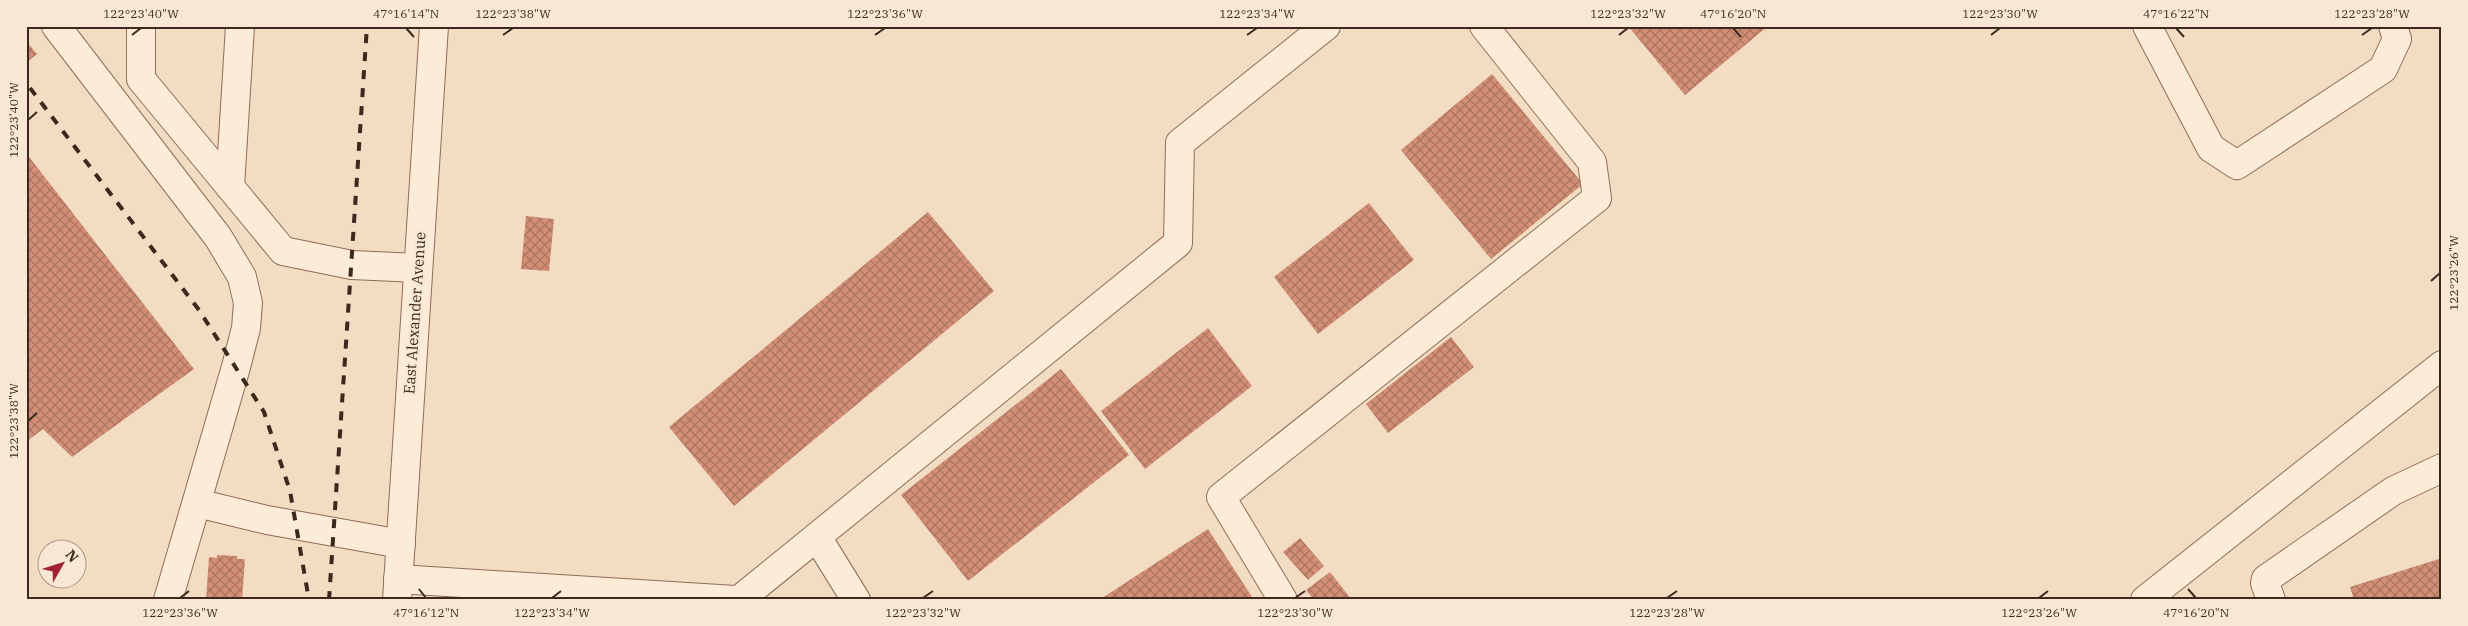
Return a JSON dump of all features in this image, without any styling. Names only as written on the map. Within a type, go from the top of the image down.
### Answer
[{"type":"street","points":[[56,26],[218,237],[242,277],[248,303],[246,328],[168,600]]},
{"type":"street","points":[[141,26],[141,79],[284,251],[352,265],[418,268]]},
{"type":"street","points":[[230,187],[240,26]]},
{"type":"street","name":"East Alexander Avenue","points":[[398,590],[434,26]]},
{"type":"street","points":[[739,600],[1178,243],[1180,143],[1326,26]]},
{"type":"street","points":[[1283,600],[1221,497],[1597,198],[1592,162],[1484,26]]},
{"type":"street","points":[[2147,26],[2211,148],[2237,165],[2383,69],[2397,39],[2393,26]]},
{"type":"street","points":[[2145,600],[2442,365]]},
{"type":"street","points":[[2271,600],[2265,583],[2266,579],[2393,491],[2442,468]]},
{"type":"street","points":[[196,503],[267,520],[401,544]]},
{"type":"street","points":[[817,537],[856,600]]},
{"type":"street","points":[[398,590],[735,600]]},
{"type":"building","points":[[1628,26],[1768,26],[1685,95]]},
{"type":"building","points":[[26,41],[37,54],[26,63]]},
{"type":"building","points":[[1492,74],[1583,184],[1491,259],[1401,150]]},
{"type":"building","points":[[26,153],[194,369],[72,457],[43,429],[26,442]]},
{"type":"building","points":[[1369,203],[1414,260],[1318,334],[1274,277]]},
{"type":"building","points":[[928,212],[994,291],[734,506],[669,427]]},
{"type":"building","points":[[526,216],[554,219],[549,271],[521,269]]},
{"type":"building","points":[[1208,328],[1252,386],[1145,469],[1101,411]]},
{"type":"building","points":[[1451,337],[1474,367],[1388,433],[1366,404]]},
{"type":"building","points":[[1061,369],[1129,455],[968,581],[901,495]]},
{"type":"building","points":[[1208,529],[1254,600],[1099,600]]},
{"type":"building","points":[[1300,538],[1324,566],[1308,580],[1283,552]]},
{"type":"building","points":[[217,555],[237,556],[237,559],[245,559],[242,600],[206,600],[209,557],[217,558]]},
{"type":"building","points":[[2442,558],[2442,600],[2354,600],[2350,587]]},
{"type":"building","points":[[1330,572],[1352,600],[1314,600],[1306,590]]},
{"type":"railway","points":[[329,600],[367,26]]},
{"type":"railway","points":[[30,88],[199,310],[264,412],[290,491],[309,600]]}]
